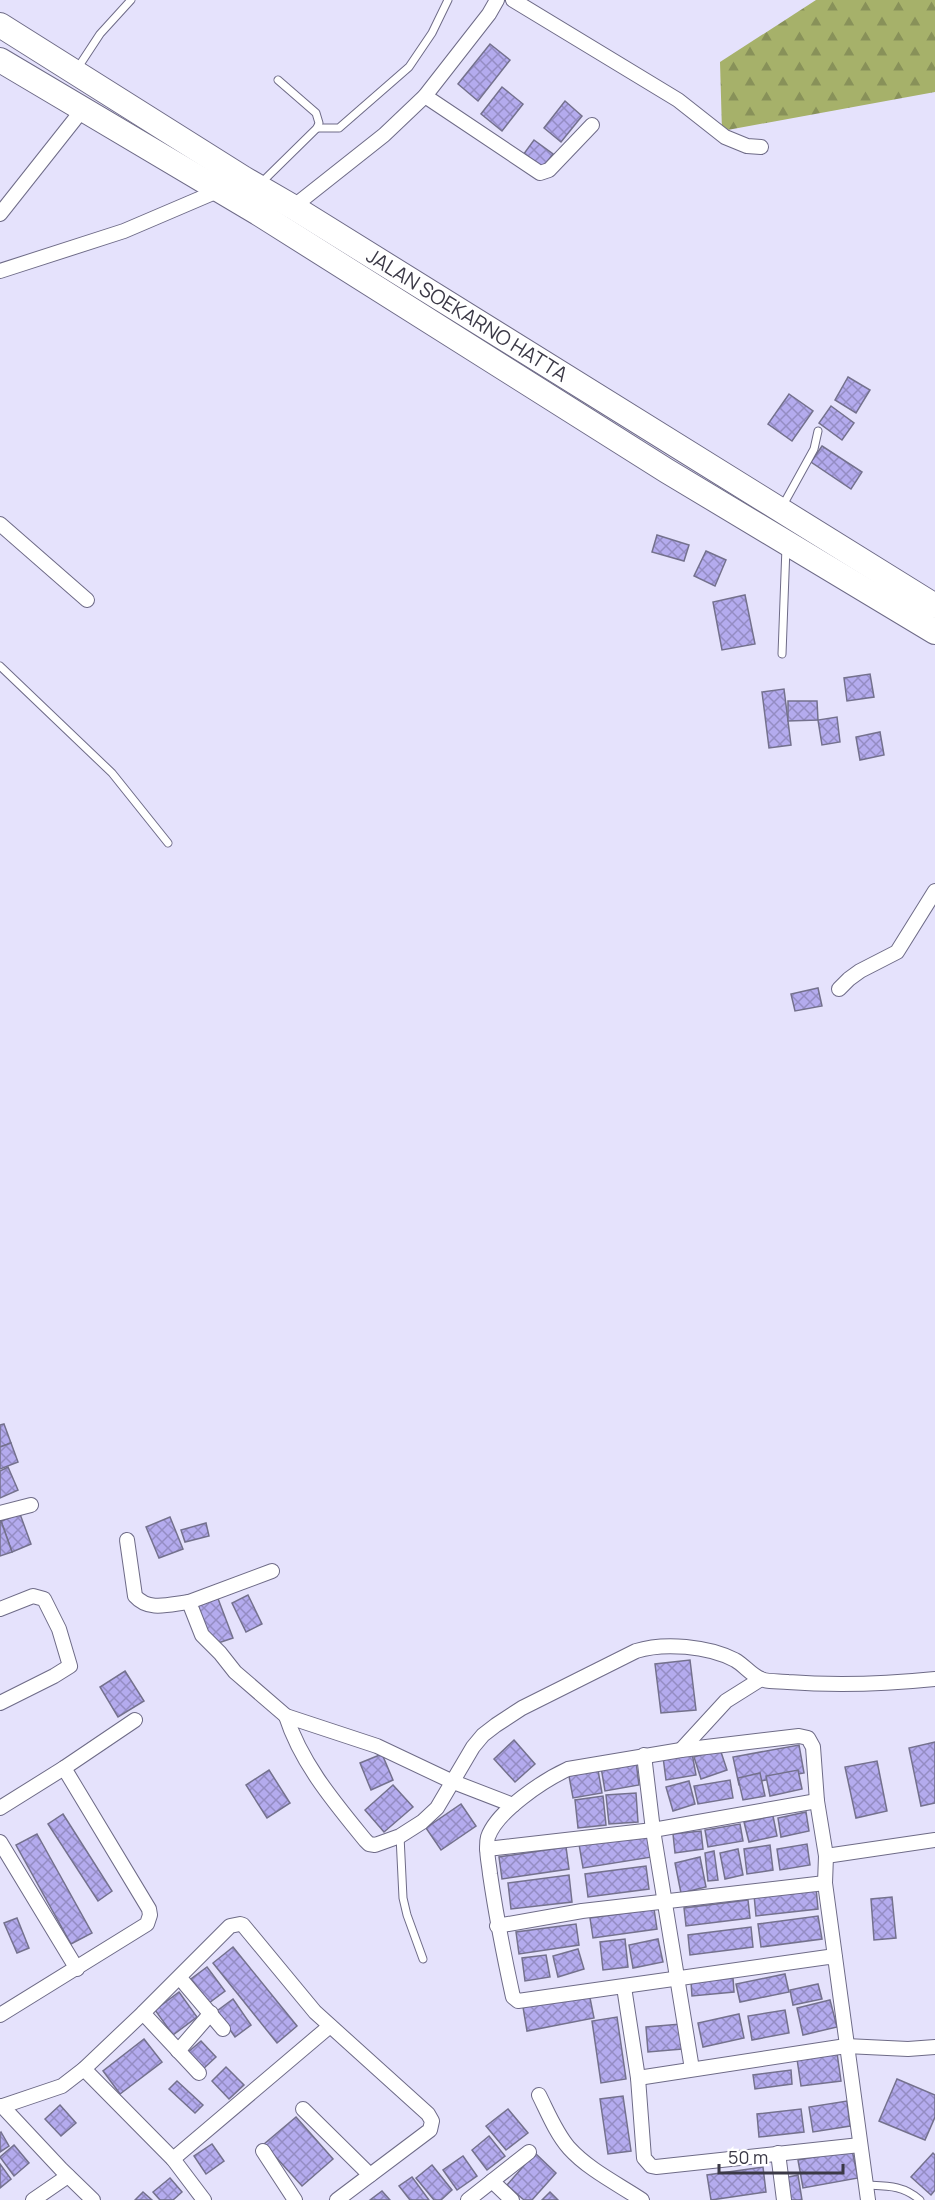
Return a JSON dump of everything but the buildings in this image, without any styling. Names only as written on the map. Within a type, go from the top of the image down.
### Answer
[{"type":"highway","name":"JALAN SOEKARNO HATTA","points":[[0,25],[935,606]]},
{"type":"highway","name":"JALAN SOEKARNO HATTA","points":[[0,60],[220,190],[786,544],[935,632]]},
{"type":"street","points":[[293,207],[384,135],[425,96],[489,14],[497,0]]},
{"type":"street","points":[[513,0],[678,100],[725,137],[747,146],[761,147]]},
{"type":"street","points":[[425,96],[540,173],[549,170],[592,125]]},
{"type":"street","points":[[0,214],[83,109]]},
{"type":"street","points":[[0,271],[124,231],[220,190]]},
{"type":"street","points":[[0,524],[87,600]]},
{"type":"street","points":[[839,989],[860,971],[897,952],[935,891]]},
{"type":"street","points":[[0,1513],[31,1504]]},
{"type":"street","points":[[127,1539],[135,1596],[139,1601],[152,1606],[189,1602],[272,1571]]},
{"type":"street","points":[[0,1609],[33,1596],[44,1599],[59,1629],[70,1666],[0,1703]]},
{"type":"street","points":[[189,1602],[201,1635],[220,1653],[235,1672],[286,1716],[377,1746],[451,1781],[513,1805]]},
{"type":"street","points":[[286,1716],[295,1742],[320,1783],[365,1840],[375,1845],[400,1836],[422,1822],[436,1808],[478,1741],[496,1725],[522,1708],[642,1649],[686,1646],[725,1656],[761,1679],[819,1685],[867,1685],[935,1679]]},
{"type":"street","points":[[681,1750],[726,1701],[761,1679]]},
{"type":"street","points":[[0,1808],[135,1720]]},
{"type":"street","points":[[835,1956],[518,2001],[513,1996],[497,1926],[487,1842],[492,1829],[513,1805],[552,1776],[568,1769],[681,1750],[805,1736],[808,1738],[813,1747],[817,1801],[826,1856],[825,1883],[835,1956],[846,2046],[868,2200]]},
{"type":"street","points":[[644,1755],[652,1830],[692,2069]]},
{"type":"street","points":[[0,2015],[147,1924],[150,1916],[149,1909],[64,1768]]},
{"type":"street","points":[[487,1849],[652,1830],[817,1801]]},
{"type":"street","points":[[826,1856],[935,1840]]},
{"type":"street","points":[[0,1842],[77,1969]]},
{"type":"street","points":[[497,1926],[582,1911],[825,1883]]},
{"type":"street","points":[[93,2200],[1,2106],[62,2086],[84,2069],[180,1978],[230,1926],[240,1924],[315,2012],[428,2114],[432,2121],[430,2130],[337,2200]]},
{"type":"street","points":[[180,1978],[223,2030]]},
{"type":"street","points":[[624,1987],[638,2078],[644,2158],[651,2166],[860,2145]]},
{"type":"street","points":[[143,2013],[199,2073]]},
{"type":"street","points":[[178,2051],[211,2013]]},
{"type":"street","points":[[173,2159],[330,2026]]},
{"type":"street","points":[[638,2078],[846,2046],[908,2049],[935,2047]]},
{"type":"street","points":[[84,2069],[173,2159],[204,2200]]},
{"type":"street","points":[[539,2095],[568,2148],[585,2163],[642,2200]]},
{"type":"street","points":[[303,2109],[370,2175]]},
{"type":"street","points":[[263,2151],[295,2200]]},
{"type":"street","points":[[468,2200],[529,2151]]},
{"type":"street","points":[[778,2153],[784,2200]]},
{"type":"street","points":[[33,2200],[68,2176]]},
{"type":"street","points":[[492,2181],[512,2200]]},
{"type":"lane","points":[[75,72],[100,34],[131,0]]},
{"type":"lane","points":[[317,128],[339,128],[409,67],[432,33],[448,0]]},
{"type":"lane","points":[[258,186],[317,128],[319,123],[316,113],[278,80]]},
{"type":"lane","points":[[780,510],[814,448],[818,431]]},
{"type":"lane","points":[[782,654],[786,544]]},
{"type":"lane","points":[[0,666],[112,773],[168,843]]},
{"type":"lane","points":[[400,1836],[403,1898],[423,1959]]},
{"type":"lane","points":[[866,2185],[896,2186],[910,2192],[920,2200]]},
{"type":"green space","points":[[816,0],[935,0],[935,92],[722,131],[720,62]]}]
